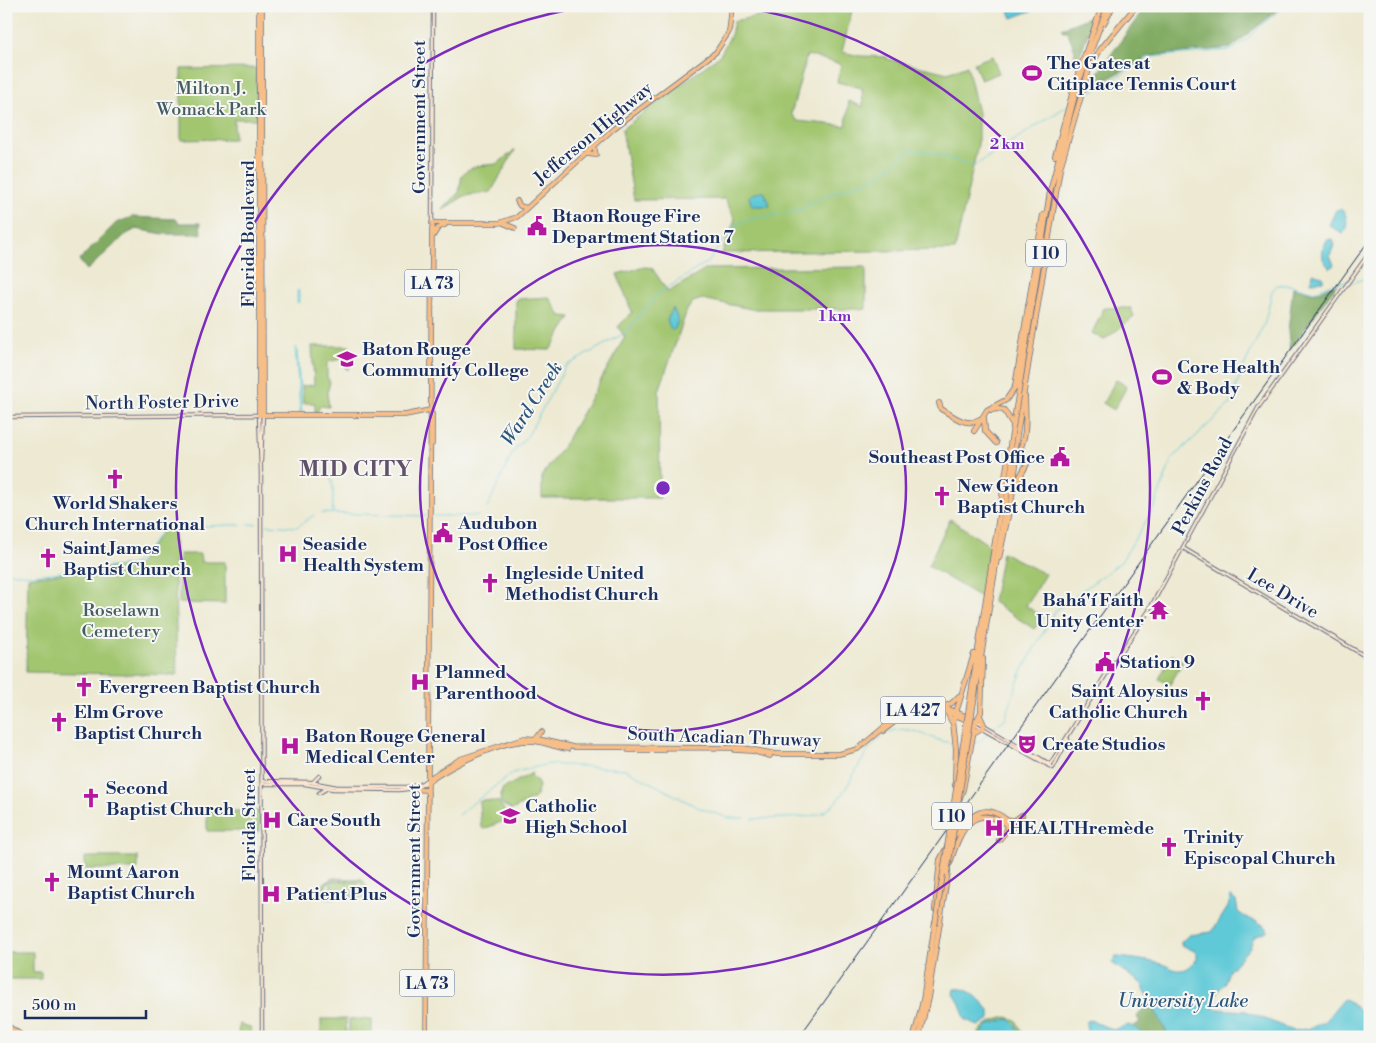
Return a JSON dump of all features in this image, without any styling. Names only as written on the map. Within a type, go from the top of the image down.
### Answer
[{"type":"highway","points":[[975,432],[988,409],[1008,398],[1015,387],[1049,185],[1064,119],[1089,43],[1105,6]]},
{"type":"highway","name":"I 10","points":[[1014,433],[1013,425],[1050,192],[1078,84],[1105,6]]},
{"type":"highway","points":[[1087,58],[1113,6]]},
{"type":"highway","name":"I 10","points":[[918,1037],[928,997],[936,932],[935,925],[952,816],[1054,199],[1071,127],[1087,75],[1100,50],[1135,6]]},
{"type":"highway","points":[[994,576],[1012,496],[1016,455],[1021,445],[1024,424],[1025,381]]},
{"type":"highway","points":[[939,403],[941,409],[966,423],[975,422],[983,418],[990,411],[999,409],[1008,414],[1013,425]]},
{"type":"highway","points":[[983,418],[984,430],[996,444]]},
{"type":"highway","points":[[1012,496],[1026,461],[1021,445]]},
{"type":"highway","name":"I 10","points":[[981,643],[994,576],[1005,487]]},
{"type":"highway","points":[[952,722],[981,643]]},
{"type":"highway","points":[[974,733],[985,727],[980,714],[981,643]]},
{"type":"highway","points":[[943,707],[954,702],[963,691]]},
{"type":"highway","name":"I 10","points":[[914,1037],[923,1001],[947,873],[971,707]]},
{"type":"highway","points":[[947,712],[952,722],[955,738],[956,763],[952,816]]},
{"type":"highway","points":[[958,804],[964,789],[976,722],[980,714]]},
{"type":"highway","points":[[935,925],[941,856],[965,822],[974,814],[992,812],[1012,827]]},
{"type":"highway","points":[[947,873],[962,830],[970,822],[984,818],[994,818],[1006,822],[1015,820],[1022,815]]},
{"type":"highway","points":[[999,840],[1007,829],[1006,822]]},
{"type":"highway","points":[[6,1025],[24,1037]]},
{"type":"highway","points":[[6,1034],[10,1037]]},
{"type":"main road","name":"Florida Boulevard","points":[[260,6],[262,612]]},
{"type":"main road","name":"Government Street","points":[[426,1037],[430,446],[433,340],[432,6]]},
{"type":"main road","name":"Jefferson Highway","points":[[503,223],[514,218],[527,208],[620,124],[716,52],[729,32],[732,6]]},
{"type":"main road","points":[[586,154],[596,155],[594,146]]},
{"type":"main road","points":[[517,201],[521,206],[527,208]]},
{"type":"main road","points":[[432,225],[447,223],[503,223],[515,228]]},
{"type":"main road","points":[[433,238],[438,228],[447,223]]},
{"type":"main road","name":"Perkins Road","points":[[1051,767],[1105,676],[1138,628],[1258,408],[1370,252]]},
{"type":"main road","name":"Government Street","points":[[430,446],[432,324]]},
{"type":"main road","points":[[431,333],[433,340]]},
{"type":"main road","name":"North Foster Drive","points":[[6,417],[406,415],[431,410]]},
{"type":"main road","points":[[421,412],[429,420]]},
{"type":"main road","name":"Lee Drive","points":[[1183,548],[1370,659]]},
{"type":"main road","name":"Florida Street","points":[[262,612],[262,1037]]},
{"type":"main road","name":"South Acadian Thruway","points":[[319,785],[337,787],[406,787],[417,785],[428,781],[440,770],[460,758],[518,739],[536,738],[573,747],[744,748],[777,754],[842,754],[863,746],[887,724],[901,715],[919,709],[943,707],[976,722],[1048,763],[1051,767]]},
{"type":"main road","name":"South Acadian Thruway","points":[[319,785],[326,788],[412,789],[459,762],[514,743],[526,741],[569,749],[747,750],[773,756],[844,756],[862,749],[894,722],[908,714],[927,710],[955,713]]},
{"type":"main road","points":[[536,738],[541,732]]},
{"type":"main road","points":[[428,769],[432,773],[440,770]]},
{"type":"main road","points":[[313,782],[319,776]]},
{"type":"main road","points":[[262,782],[313,782],[319,785]]},
{"type":"main road","points":[[262,782],[319,785]]},
{"type":"main road","points":[[319,793],[326,788]]},
{"type":"main road","points":[[412,789],[425,790],[428,793]]},
{"type":"green space","points":[[795,6],[853,6],[842,52],[860,56],[887,57],[887,59],[948,73],[967,65],[978,113],[978,144],[955,250],[722,253],[735,219],[725,199],[634,200],[622,129],[720,55],[731,35],[734,21],[787,10]],"holes":[[[807,55],[841,64],[837,82],[862,88],[863,107],[849,101],[846,126],[797,121],[791,114]]]},
{"type":"green space","points":[[1146,6],[1282,6],[1231,48],[1149,56],[1084,92]]},
{"type":"green space","points":[[1095,15],[1076,66],[1073,64],[1075,50],[1067,31],[1063,31],[1062,28]]},
{"type":"green space","points":[[992,56],[999,73],[981,80],[974,63]]},
{"type":"green space","name":"Milton J. Womack Park","points":[[256,68],[257,119],[234,119],[234,139],[181,140],[181,69]]},
{"type":"green space","points":[[515,150],[491,192],[464,196],[443,210],[459,192],[462,175],[466,171],[476,166],[497,164]]},
{"type":"green space","points":[[132,217],[176,219],[179,223],[200,223],[201,234],[163,234],[136,229],[125,235],[87,270],[79,260],[116,223]]},
{"type":"green space","points":[[645,267],[652,268],[668,292],[707,269],[866,267],[866,309],[751,309],[702,299],[693,302],[687,310],[659,391],[660,498],[542,498],[542,476],[564,445],[625,337],[618,327],[632,312],[617,274]]},
{"type":"green space","points":[[1337,284],[1290,350],[1288,331],[1293,287],[1314,293]]},
{"type":"green space","points":[[549,297],[561,316],[571,317],[550,350],[516,349],[516,299]]},
{"type":"green space","points":[[1104,308],[1131,308],[1134,317],[1104,340],[1092,333]]},
{"type":"green space","points":[[312,346],[349,346],[349,369],[346,369],[346,358],[327,362],[327,377],[330,382],[327,393],[329,407],[320,406],[317,413],[315,413],[315,403],[303,403],[302,386],[314,385]]},
{"type":"green space","points":[[1116,380],[1127,386],[1114,410],[1103,403]]},
{"type":"green space","points":[[950,519],[990,546],[982,598],[928,566]]},
{"type":"green space","name":"Roselawn Cemetery","points":[[174,528],[177,675],[26,672],[28,577],[138,565],[161,532]]},
{"type":"green space","points":[[1002,552],[1045,574],[1026,606],[1043,617],[1034,629],[993,602]]},
{"type":"green space","points":[[179,554],[200,554],[201,562],[225,562],[225,604],[179,603]]},
{"type":"green space","points":[[1172,655],[1183,661],[1170,685],[1159,679]]},
{"type":"green space","points":[[532,773],[531,776],[539,786],[536,797],[510,811],[510,808],[504,806],[500,801],[502,789]]},
{"type":"green space","points":[[483,800],[499,802],[504,810],[506,820],[484,829],[481,827],[479,802]]},
{"type":"green space","points":[[207,811],[260,811],[260,831],[207,831]]},
{"type":"green space","points":[[85,857],[138,857],[138,869],[85,869]]},
{"type":"green space","points":[[332,878],[362,879],[367,886],[364,898],[325,898],[323,884]],"holes":[[[332,880],[360,881],[364,889],[354,896],[331,895],[325,888],[328,882]]]},
{"type":"green space","points":[[331,881],[358,882],[358,894],[331,894]]},
{"type":"green space","points":[[1369,912],[1370,952],[1363,970],[1361,967],[1363,945]]},
{"type":"green space","points":[[6,952],[33,952],[33,972],[41,972],[41,979],[6,979]]},
{"type":"green space","points":[[1153,1001],[1169,1037],[1142,1037],[1133,1027],[1140,1022],[1137,1017],[1148,1002]]},
{"type":"green space","points":[[1007,1017],[1016,1020],[1022,1032],[1020,1037],[976,1037],[989,1023]]},
{"type":"green space","points":[[321,1019],[346,1019],[346,1037],[321,1037]]},
{"type":"green space","points":[[349,1019],[372,1019],[372,1037],[349,1037]]},
{"type":"green space","points":[[239,1024],[250,1027],[254,1037],[238,1037]]},
{"type":"water","points":[[1007,6],[1044,6],[1012,18]]},
{"type":"water","points":[[764,191],[770,206],[752,206],[749,197],[752,194]]},
{"type":"water","points":[[1340,209],[1345,214],[1347,221],[1343,234],[1329,225],[1336,210]]},
{"type":"water","points":[[1332,239],[1335,243],[1330,255],[1334,265],[1331,268],[1323,259],[1327,240]]},
{"type":"water","points":[[1313,273],[1323,277],[1323,281],[1311,282]]},
{"type":"water","points":[[673,308],[678,320],[675,329],[671,330],[667,320]]},
{"type":"water","name":"University Lake","points":[[1231,896],[1236,901],[1238,912],[1263,925],[1267,928],[1267,932],[1254,937],[1250,947],[1229,971],[1224,984],[1211,999],[1210,1004],[1217,1009],[1246,1011],[1294,1031],[1311,1028],[1325,1021],[1342,1000],[1345,999],[1370,1018],[1370,1024],[1362,1037],[1169,1037],[1141,983],[1112,963],[1116,957],[1120,957],[1158,963],[1176,970],[1188,968],[1197,959],[1197,952],[1181,945],[1181,942],[1189,935],[1212,932],[1228,907]]},
{"type":"water","points":[[955,989],[965,990],[974,995],[990,1011],[990,1019],[978,1026],[965,1019],[954,994]]},
{"type":"water","points":[[1009,1019],[1016,1026],[1018,1037],[980,1037],[987,1025]]},
{"type":"water","name":"University Lake","points":[[1090,1020],[1113,1030],[1129,1025],[1139,1030],[1143,1037],[1087,1037],[1086,1022]]},
{"type":"waterway","name":"Ward Creek","points":[[1083,97],[1150,57],[1232,50],[1285,6]]},
{"type":"waterway","name":"Ward Creek","points":[[487,508],[513,452],[528,435],[566,366],[625,333],[658,294],[709,261],[734,225],[747,220],[800,210],[822,197],[881,175],[900,157],[911,150],[931,152],[974,166],[1067,106]]},
{"type":"waterway","points":[[991,729],[1005,719],[1021,673],[1055,611],[1121,562],[1154,508],[1172,459],[1230,404],[1242,370],[1265,322],[1272,291],[1277,285],[1290,285],[1314,292],[1336,282],[1354,282],[1370,277]]},
{"type":"waterway","points":[[298,291],[298,302]]},
{"type":"waterway","points":[[296,348],[301,412]]},
{"type":"waterway","points":[[321,471],[327,473],[332,482],[333,513]]},
{"type":"waterway","points":[[322,513],[426,516]]},
{"type":"waterway","points":[[267,525],[297,527],[314,515]]},
{"type":"waterway","points":[[434,516],[478,516]]},
{"type":"waterway","points":[[180,527],[256,524]]},
{"type":"waterway","points":[[6,572],[32,575],[131,565],[142,558],[163,529],[175,527]]},
{"type":"waterway","points":[[753,819],[800,817],[824,812],[842,794],[873,745],[882,736],[892,731],[908,730],[954,743]]},
{"type":"waterway","points":[[973,744],[979,742],[989,732]]},
{"type":"waterway","points":[[458,815],[512,773],[548,764],[625,769],[697,807],[728,818],[745,818]]},
{"type":"railway","points":[[799,1037],[1370,239]]},
{"type":"place","name":"The Gates at Citiplace Tennis Court","points":[[1032,73]]},
{"type":"place","name":"Btaon Rouge Fire Department Station 7","points":[[537,226]]},
{"type":"place","name":"Baton Rouge Community College","points":[[347,359]]},
{"type":"place","name":"Core Health & Body","points":[[1162,377]]},
{"type":"place","name":"Southeast Post Office","points":[[1060,457]]},
{"type":"place","name":"World Shakers Church International","points":[[115,479]]},
{"type":"place","name":"New Gideon Baptist Church","points":[[942,496]]},
{"type":"place","name":"Audubon Post Office","points":[[443,533]]},
{"type":"place","name":"Seaside Health System","points":[[288,554]]},
{"type":"place","name":"Saint James Baptist Church","points":[[48,558]]},
{"type":"place","name":"Ingleside United Methodist Church","points":[[490,583]]},
{"type":"place","name":"Bahá'í Faith Unity Center","points":[[1159,610]]},
{"type":"place","name":"Station 9","points":[[1105,662]]},
{"type":"place","name":"Planned Parenthood","points":[[420,682]]},
{"type":"place","name":"Evergreen Baptist Church","points":[[84,687]]},
{"type":"place","name":"Saint Aloysius Catholic Church","points":[[1203,701]]},
{"type":"place","name":"Elm Grove Baptist Church","points":[[59,722]]},
{"type":"place","name":"Create Studios","points":[[1027,744]]},
{"type":"place","name":"Baton Rouge General Medical Center","points":[[290,746]]},
{"type":"place","name":"Second Baptist Church","points":[[91,798]]},
{"type":"place","name":"Catholic High School","points":[[510,816]]},
{"type":"place","name":"Care South","points":[[272,820]]},
{"type":"place","name":"HEALTHremède","points":[[994,828]]},
{"type":"place","name":"Trinity Episcopal Church","points":[[1169,847]]},
{"type":"place","name":"Mount Aaron Baptist Church","points":[[52,882]]},
{"type":"place","name":"Patient Plus","points":[[271,894]]},
{"type":"district","name":"MID CITY","points":[[356,468]]}]
